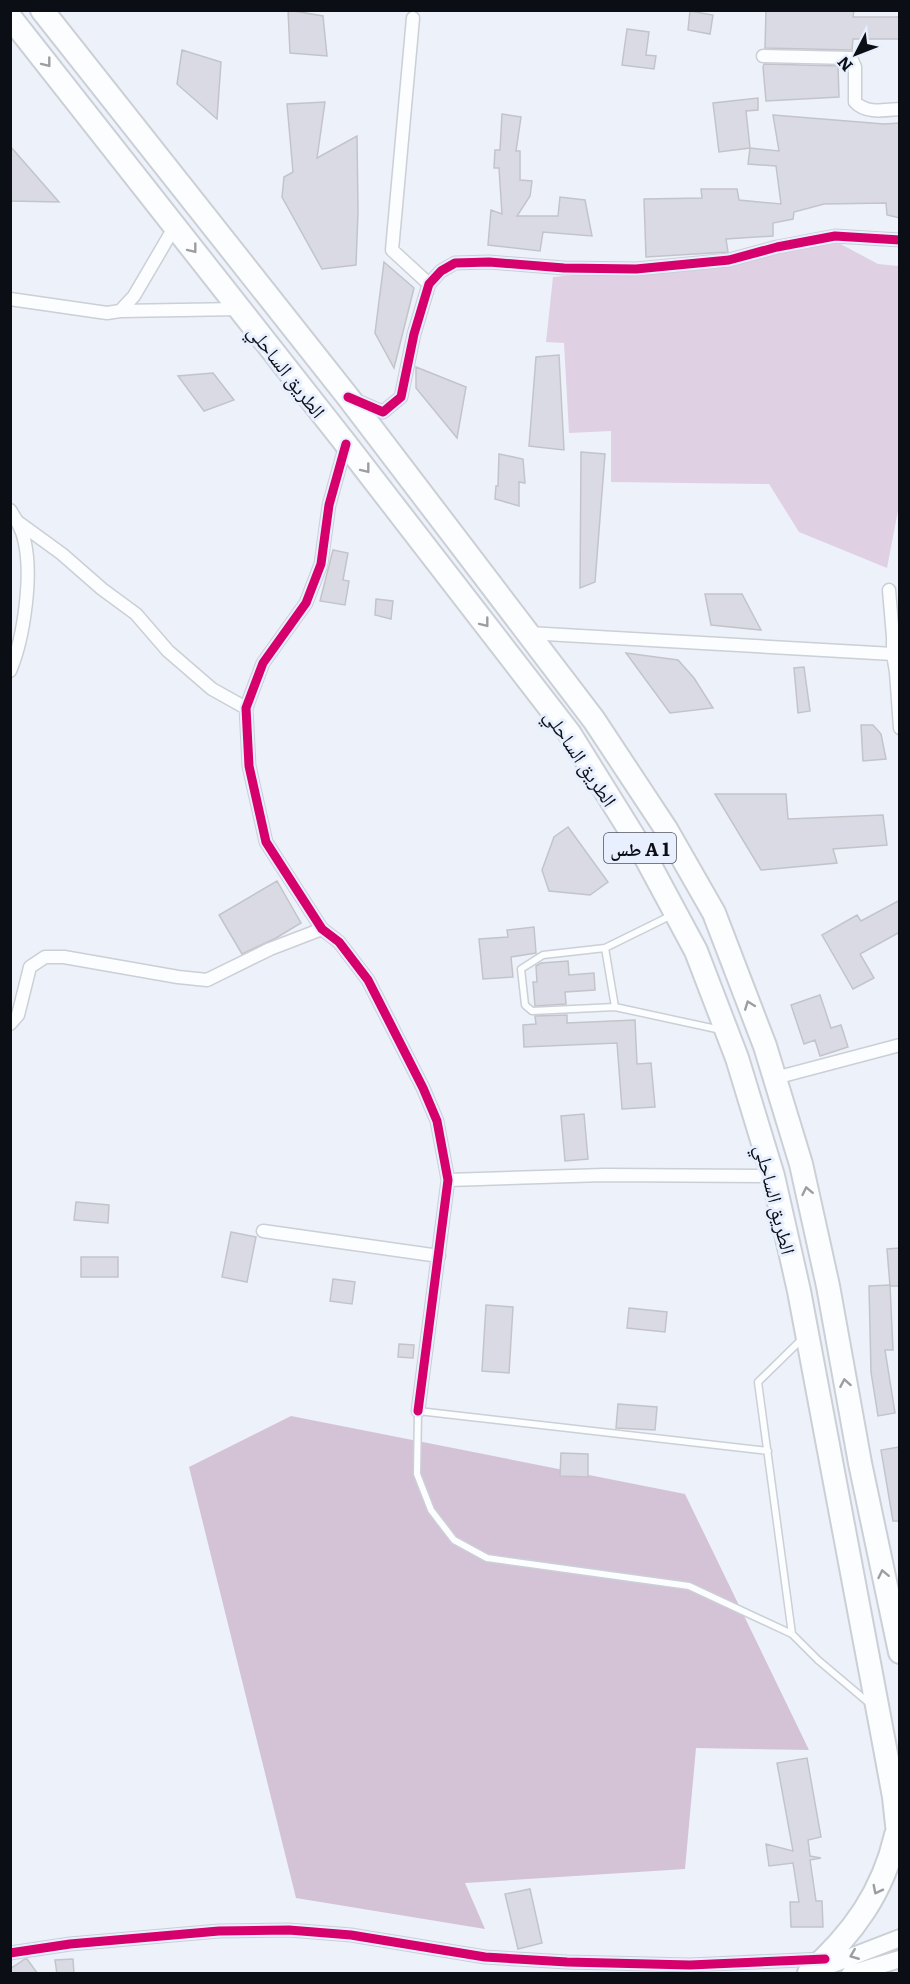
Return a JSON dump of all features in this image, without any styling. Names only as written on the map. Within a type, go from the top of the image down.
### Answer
[{"type":"highway","name":"الطريق الساحلي","points":[[42,10],[348,397],[600,729],[666,829],[714,913],[765,1046],[801,1164],[825,1275],[860,1463],[896,1612],[900,1652]]},
{"type":"highway","name":"الطريق الساحلي","points":[[10,17],[346,444],[570,734],[639,845],[696,951],[727,1031],[773,1176],[807,1334],[894,1797],[898,1843],[890,1862],[873,1897],[851,1930],[814,1969]]},
{"type":"street","points":[[413,18],[392,250],[429,284]]},
{"type":"street","points":[[764,56],[851,58],[855,67],[855,102],[860,107],[869,110],[900,109]]},
{"type":"street","points":[[120,311],[134,296],[175,226]]},
{"type":"street","points":[[348,397],[382,412],[401,397],[414,334],[429,284],[441,271],[455,263],[489,262],[564,268],[636,269],[729,260],[777,247],[835,236],[900,240]]},
{"type":"street","points":[[10,299],[108,313],[240,309]]},
{"type":"street","points":[[346,444],[329,505],[321,564],[306,603],[263,663],[246,708],[249,766],[266,842],[322,929],[339,942],[368,980],[423,1088],[437,1121],[448,1180],[418,1411]]},
{"type":"street","points":[[10,510],[24,538],[27,573],[22,626],[10,671]]},
{"type":"street","points":[[18,522],[135,614],[168,651],[212,689],[246,708]]},
{"type":"street","points":[[889,590],[900,728]]},
{"type":"street","points":[[528,633],[893,654]]},
{"type":"street","points":[[10,1024],[18,1015],[30,967],[45,957],[96,961],[207,981],[270,949],[322,929]]},
{"type":"street","points":[[774,1078],[900,1045]]},
{"type":"street","points":[[448,1180],[604,1175],[773,1176]]},
{"type":"street","points":[[263,1231],[439,1256]]},
{"type":"street","points":[[10,1953],[70,1944],[219,1931],[289,1930],[351,1935],[485,1957],[555,1962],[814,1969],[900,1938]]},
{"type":"street","points":[[850,1974],[900,1959]]},
{"type":"lane","points":[[676,913],[605,948],[543,955],[522,969],[525,1005],[532,1011],[615,1007],[727,1031]]},
{"type":"lane","points":[[605,948],[615,1007]]},
{"type":"lane","points":[[792,1634],[758,1382],[807,1334]]},
{"type":"lane","points":[[768,1451],[418,1411],[417,1474],[431,1510],[454,1539],[487,1558],[689,1586],[792,1634],[818,1660],[878,1711]]},
{"type":"shaded area","points":[[835,241],[878,264],[899,266],[900,500],[887,568],[799,532],[769,484],[611,482],[611,431],[569,433],[564,343],[546,342],[553,277],[719,261]]},
{"type":"shaded area","points":[[291,1416],[685,1494],[809,1750],[696,1748],[685,1869],[465,1883],[485,1929],[296,1898],[189,1467]]},
{"type":"building","points":[[288,10],[323,16],[327,56],[290,53]]},
{"type":"building","points":[[766,10],[854,10],[853,17],[900,17],[900,39],[853,39],[852,50],[765,48]]},
{"type":"building","points":[[690,11],[713,15],[710,34],[688,30]]},
{"type":"building","points":[[627,29],[649,32],[646,55],[656,56],[654,69],[622,65]]},
{"type":"building","points":[[182,50],[221,62],[217,119],[177,84]]},
{"type":"building","points":[[764,64],[838,66],[839,97],[766,101]]},
{"type":"building","points":[[758,98],[758,110],[746,111],[750,148],[719,152],[713,103]]},
{"type":"building","points":[[325,102],[317,158],[357,136],[358,212],[356,265],[322,269],[282,197],[284,177],[293,172],[287,104]]},
{"type":"building","points":[[502,114],[521,117],[516,151],[520,151],[520,180],[532,181],[530,196],[517,216],[558,216],[560,197],[585,200],[592,236],[543,232],[540,251],[488,245],[491,210],[502,214],[499,168],[494,168],[495,150],[500,150]]},
{"type":"building","points":[[773,115],[884,124],[900,123],[900,218],[887,215],[886,203],[824,204],[794,212],[793,219],[773,223],[773,236],[726,239],[728,252],[646,257],[644,199],[702,198],[701,189],[737,189],[739,200],[781,204],[776,166],[748,164],[750,148],[779,151]]},
{"type":"building","points":[[10,146],[59,202],[10,201]]},
{"type":"building","points":[[384,262],[414,288],[394,368],[375,333]]},
{"type":"building","points":[[559,355],[564,450],[529,446],[536,357]]},
{"type":"building","points":[[416,367],[466,387],[457,438],[416,388]]},
{"type":"building","points":[[213,373],[234,400],[204,411],[178,376]]},
{"type":"building","points":[[581,452],[605,454],[595,582],[580,588]]},
{"type":"building","points":[[499,454],[523,459],[525,483],[519,482],[519,506],[495,499],[496,486],[498,486]]},
{"type":"building","points":[[333,550],[348,553],[343,580],[349,581],[345,605],[320,601]]},
{"type":"building","points":[[705,594],[742,594],[761,630],[711,625]]},
{"type":"building","points":[[376,599],[393,601],[391,619],[375,615]]},
{"type":"building","points":[[626,653],[678,660],[694,678],[713,708],[670,713]]},
{"type":"building","points":[[804,667],[810,711],[798,713],[794,668]]},
{"type":"building","points":[[861,725],[873,725],[881,734],[886,759],[863,761]]},
{"type":"building","points":[[715,794],[786,794],[788,819],[883,815],[887,845],[833,849],[837,863],[761,870]]},
{"type":"building","points":[[568,827],[608,882],[590,895],[549,891],[542,870],[554,837]]},
{"type":"building","points":[[277,881],[301,923],[242,954],[219,915]]},
{"type":"building","points":[[900,900],[900,932],[860,954],[874,978],[853,989],[822,935],[857,915],[861,921]]},
{"type":"building","points":[[534,927],[536,953],[511,957],[513,977],[483,979],[479,939],[508,937],[507,930]]},
{"type":"building","points":[[568,961],[569,975],[594,973],[595,990],[565,992],[566,1004],[535,1006],[533,982],[537,982],[536,966],[541,963]]},
{"type":"building","points":[[820,995],[831,1028],[841,1025],[848,1047],[820,1056],[815,1040],[804,1044],[791,1005]]},
{"type":"building","points":[[567,1015],[567,1023],[635,1020],[637,1064],[651,1063],[655,1107],[622,1109],[617,1043],[524,1047],[523,1025],[536,1024],[535,1016]]},
{"type":"building","points":[[584,1114],[588,1159],[565,1161],[561,1116]]},
{"type":"building","points":[[76,1202],[109,1205],[108,1223],[74,1220]]},
{"type":"building","points":[[231,1232],[256,1237],[247,1282],[222,1277]]},
{"type":"building","points":[[900,1248],[900,1286],[890,1286],[887,1249]]},
{"type":"building","points":[[81,1257],[118,1257],[118,1277],[81,1277]]},
{"type":"building","points":[[333,1279],[355,1282],[352,1304],[330,1301]]},
{"type":"building","points":[[890,1285],[893,1350],[885,1350],[895,1413],[878,1416],[871,1372],[869,1286]]},
{"type":"building","points":[[486,1305],[513,1307],[509,1373],[482,1371]]},
{"type":"building","points":[[629,1308],[667,1312],[665,1332],[627,1328]]},
{"type":"building","points":[[399,1344],[414,1345],[413,1358],[398,1357]]},
{"type":"building","points":[[618,1404],[657,1407],[655,1430],[616,1428]]},
{"type":"building","points":[[900,1447],[900,1521],[893,1521],[881,1450]]},
{"type":"building","points":[[561,1453],[588,1454],[588,1477],[560,1476]]},
{"type":"building","points":[[807,1758],[821,1837],[808,1840],[810,1856],[821,1858],[810,1860],[816,1901],[822,1901],[823,1927],[791,1927],[790,1902],[799,1902],[793,1863],[769,1866],[766,1844],[793,1851],[777,1763]]},
{"type":"building","points":[[530,1889],[542,1943],[518,1949],[505,1894]]},
{"type":"building","points":[[25,1959],[38,1974],[10,1974],[10,1969]]},
{"type":"building","points":[[73,1959],[74,1974],[57,1974],[55,1960]]},
{"type":"cycle path","points":[[348,397],[383,412],[401,397],[414,334],[429,284],[441,271],[455,263],[489,262],[564,268],[636,269],[729,260],[777,247],[835,236],[900,240]]},
{"type":"cycle path","points":[[346,444],[329,505],[321,564],[306,603],[263,663],[246,708],[249,766],[266,842],[322,929],[339,942],[368,980],[423,1088],[437,1121],[448,1180],[418,1411]]},
{"type":"cycle path","points":[[10,1953],[70,1944],[219,1931],[289,1930],[351,1935],[485,1957],[567,1962],[690,1965],[825,1959]]}]
